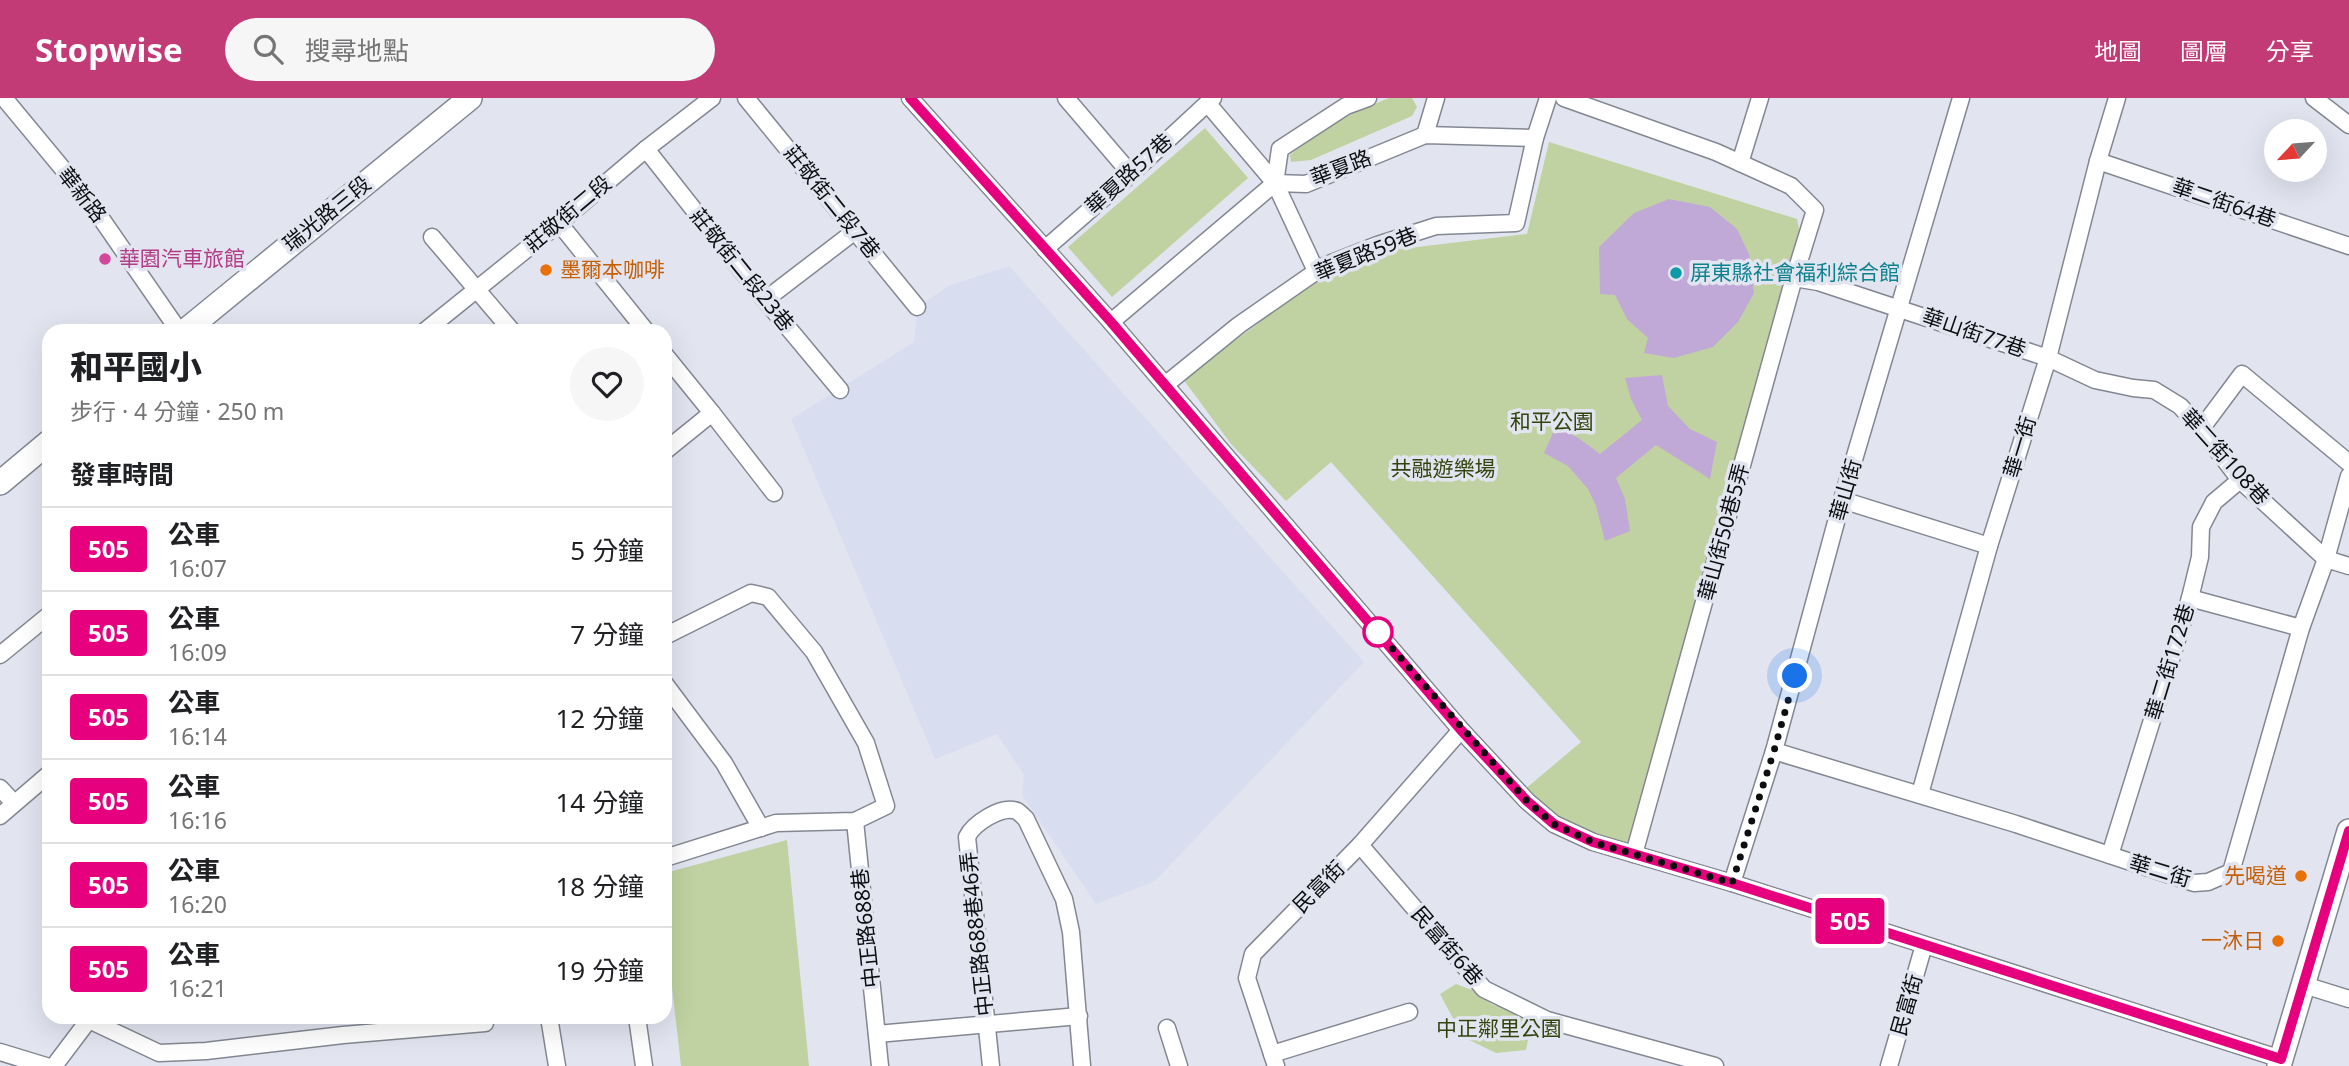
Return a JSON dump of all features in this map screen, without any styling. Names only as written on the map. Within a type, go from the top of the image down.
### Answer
[{"type":"street","name":"華新路","points":[[4,98],[86,198],[174,324]]},
{"type":"street","name":"瑞光路三段","points":[[194,324],[470,98]]},
{"type":"street","name":"莊敬街二段","points":[[434,324],[712,98]]},
{"type":"street","name":"莊敬街二段7巷","points":[[746,98],[917,307]]},
{"type":"street","points":[[910,98],[1111,322],[1461,730],[1527,801],[1554,824],[1593,842],[1732,883],[2280,1062],[2349,831]]},
{"type":"street","points":[[1111,322],[1275,183],[1280,149],[1346,106],[1368,98]]},
{"type":"street","points":[[1425,135],[1436,98]]},
{"type":"street","points":[[1535,138],[1548,98]]},
{"type":"street","points":[[1564,98],[1740,163],[1760,98]]},
{"type":"street","name":"華山街","points":[[1732,883],[1774,751],[1842,500],[1961,98]]},
{"type":"street","name":"華一街","points":[[1920,794],[1989,547],[2048,358],[2098,161],[2117,98]]},
{"type":"street","points":[[2314,98],[2349,125]]},
{"type":"street","points":[[1075,101],[1132,174]]},
{"type":"street","points":[[1210,101],[1275,183],[1316,271]]},
{"type":"street","name":"華夏路57巷","points":[[1045,249],[1132,174],[1210,101]]},
{"type":"street","name":"華夏路","points":[[1275,183],[1306,184],[1425,135],[1535,138]]},
{"type":"street","name":"華夏路59巷","points":[[1165,385],[1239,325],[1324,266],[1436,226],[1516,223],[1535,138]]},
{"type":"street","name":"莊敬街二段23巷","points":[[646,149],[840,390]]},
{"type":"street","name":"華二街64巷","points":[[2098,161],[2349,246]]},
{"type":"street","name":"華山街50巷5弄","points":[[1634,854],[1815,210],[1791,186],[1740,163]]},
{"type":"street","points":[[559,223],[640,324]]},
{"type":"street","points":[[765,300],[855,231]]},
{"type":"street","points":[[432,237],[506,324]]},
{"type":"street","name":"華山街77巷","points":[[1794,278],[1818,282],[1900,307],[2048,358]]},
{"type":"street","name":"華二街108巷","points":[[2048,358],[2095,380],[2154,390],[2180,406],[2240,480],[2326,559],[2349,566]]},
{"type":"street","points":[[672,364],[774,493]]},
{"type":"street","points":[[2201,429],[2242,374],[2349,463]]},
{"type":"street","points":[[672,445],[712,413]]},
{"type":"street","points":[[0,482],[42,448]]},
{"type":"street","name":"華二街","points":[[1774,751],[1920,794],[2194,883],[2208,882],[2231,872],[2301,628],[2326,559],[2349,476]]},
{"type":"street","name":"華二街172巷","points":[[2110,855],[2190,598],[2200,557],[2201,527],[2214,502],[2240,480]]},
{"type":"street","points":[[1842,500],[1989,547]]},
{"type":"street","points":[[672,632],[751,593],[768,597],[814,652],[866,743],[886,806],[855,821],[776,823],[672,856]]},
{"type":"street","points":[[2190,598],[2301,628]]},
{"type":"street","points":[[0,655],[42,621]]},
{"type":"street","points":[[672,693],[724,763],[761,828]]},
{"type":"street","name":"民富街","points":[[1274,1060],[1247,978],[1253,954],[1360,845],[1461,730]]},
{"type":"street","points":[[0,816],[42,780]]},
{"type":"street","points":[[0,788],[14,803]]},
{"type":"street","name":"中正路688巷46弄","points":[[991,1066],[967,838],[980,820],[1010,810],[1018,812],[1026,819],[1064,899],[1072,932],[1082,1066]]},
{"type":"street","name":"中正路688巷","points":[[855,821],[880,1066]]},
{"type":"street","name":"民富街6巷","points":[[1360,845],[1484,989],[1547,1020],[1715,1066]]},
{"type":"street","name":"民富街","points":[[1889,1066],[1924,945]]},
{"type":"street","points":[[2304,985],[2349,999]]},
{"type":"street","points":[[1274,1060],[1409,1012]]},
{"type":"street","points":[[877,1034],[1079,1016]]},
{"type":"street","points":[[54,1066],[86,1024]]},
{"type":"street","points":[[102,1024],[159,1053],[206,1051],[343,1035],[473,1024]]},
{"type":"street","points":[[550,1024],[557,1066]]},
{"type":"street","points":[[638,1024],[644,1066]]},
{"type":"street","points":[[1167,1028],[1179,1066]]},
{"type":"street","points":[[0,1052],[46,1066]]},
{"type":"shaded area","points":[[1009,266],[1364,662],[1155,881],[1096,904],[1022,795],[1024,775],[997,734],[935,759],[791,419],[914,342],[918,307],[948,286]]},
{"type":"green space","points":[[1389,98],[1412,98],[1417,107],[1412,116],[1311,160],[1291,162],[1290,155],[1325,129]]},
{"type":"green space","points":[[1205,128],[1248,178],[1112,297],[1068,247]]},
{"type":"green space","name":"和平公園","points":[[1549,142],[1797,219],[1801,238],[1661,743],[1625,850],[1576,833],[1524,790],[1581,742],[1331,462],[1286,501],[1231,444],[1183,379],[1334,271],[1392,250],[1527,234]]},
{"type":"green space","points":[[787,840],[809,1066],[681,1066],[672,987],[672,871]]},
{"type":"green space","name":"中正鄰里公園","points":[[1456,984],[1472,990],[1493,1005],[1529,1012],[1531,1025],[1526,1050],[1496,1053],[1463,1037],[1440,994]]},
{"type":"building","name":"屏東縣社會福利綜合館","points":[[1669,199],[1710,207],[1737,229],[1749,254],[1754,293],[1738,322],[1713,347],[1674,358],[1644,353],[1648,338],[1627,319],[1615,295],[1600,294],[1599,247],[1634,213]]},
{"type":"building","points":[[1662,375],[1668,406],[1690,429],[1717,442],[1710,479],[1656,445],[1616,478],[1625,499],[1630,531],[1605,541],[1596,506],[1588,489],[1568,466],[1544,453],[1556,426],[1600,454],[1642,420],[1631,399],[1625,378]]},
{"type":"bus line","name":"505","points":[[910,98],[1111,322],[1461,730],[1527,801],[1554,824],[1593,842],[1732,883],[2281,1059],[2349,831]]},
{"type":"place","name":"華園汽車旅館","points":[[105,259]]},
{"type":"place","name":"墨爾本咖啡","points":[[546,270]]},
{"type":"place","name":"屏東縣社會福利綜合館","points":[[1676,273]]},
{"type":"place","name":"先喝道","points":[[2301,876]]},
{"type":"place","name":"一沐日","points":[[2278,941]]},
{"type":"route","points":[[1378,632],[1461,730],[1527,801],[1554,824],[1593,842],[1732,883],[1795,676]]},
{"type":"park label","name":"共融遊樂場","points":[[1443,469]]}]
